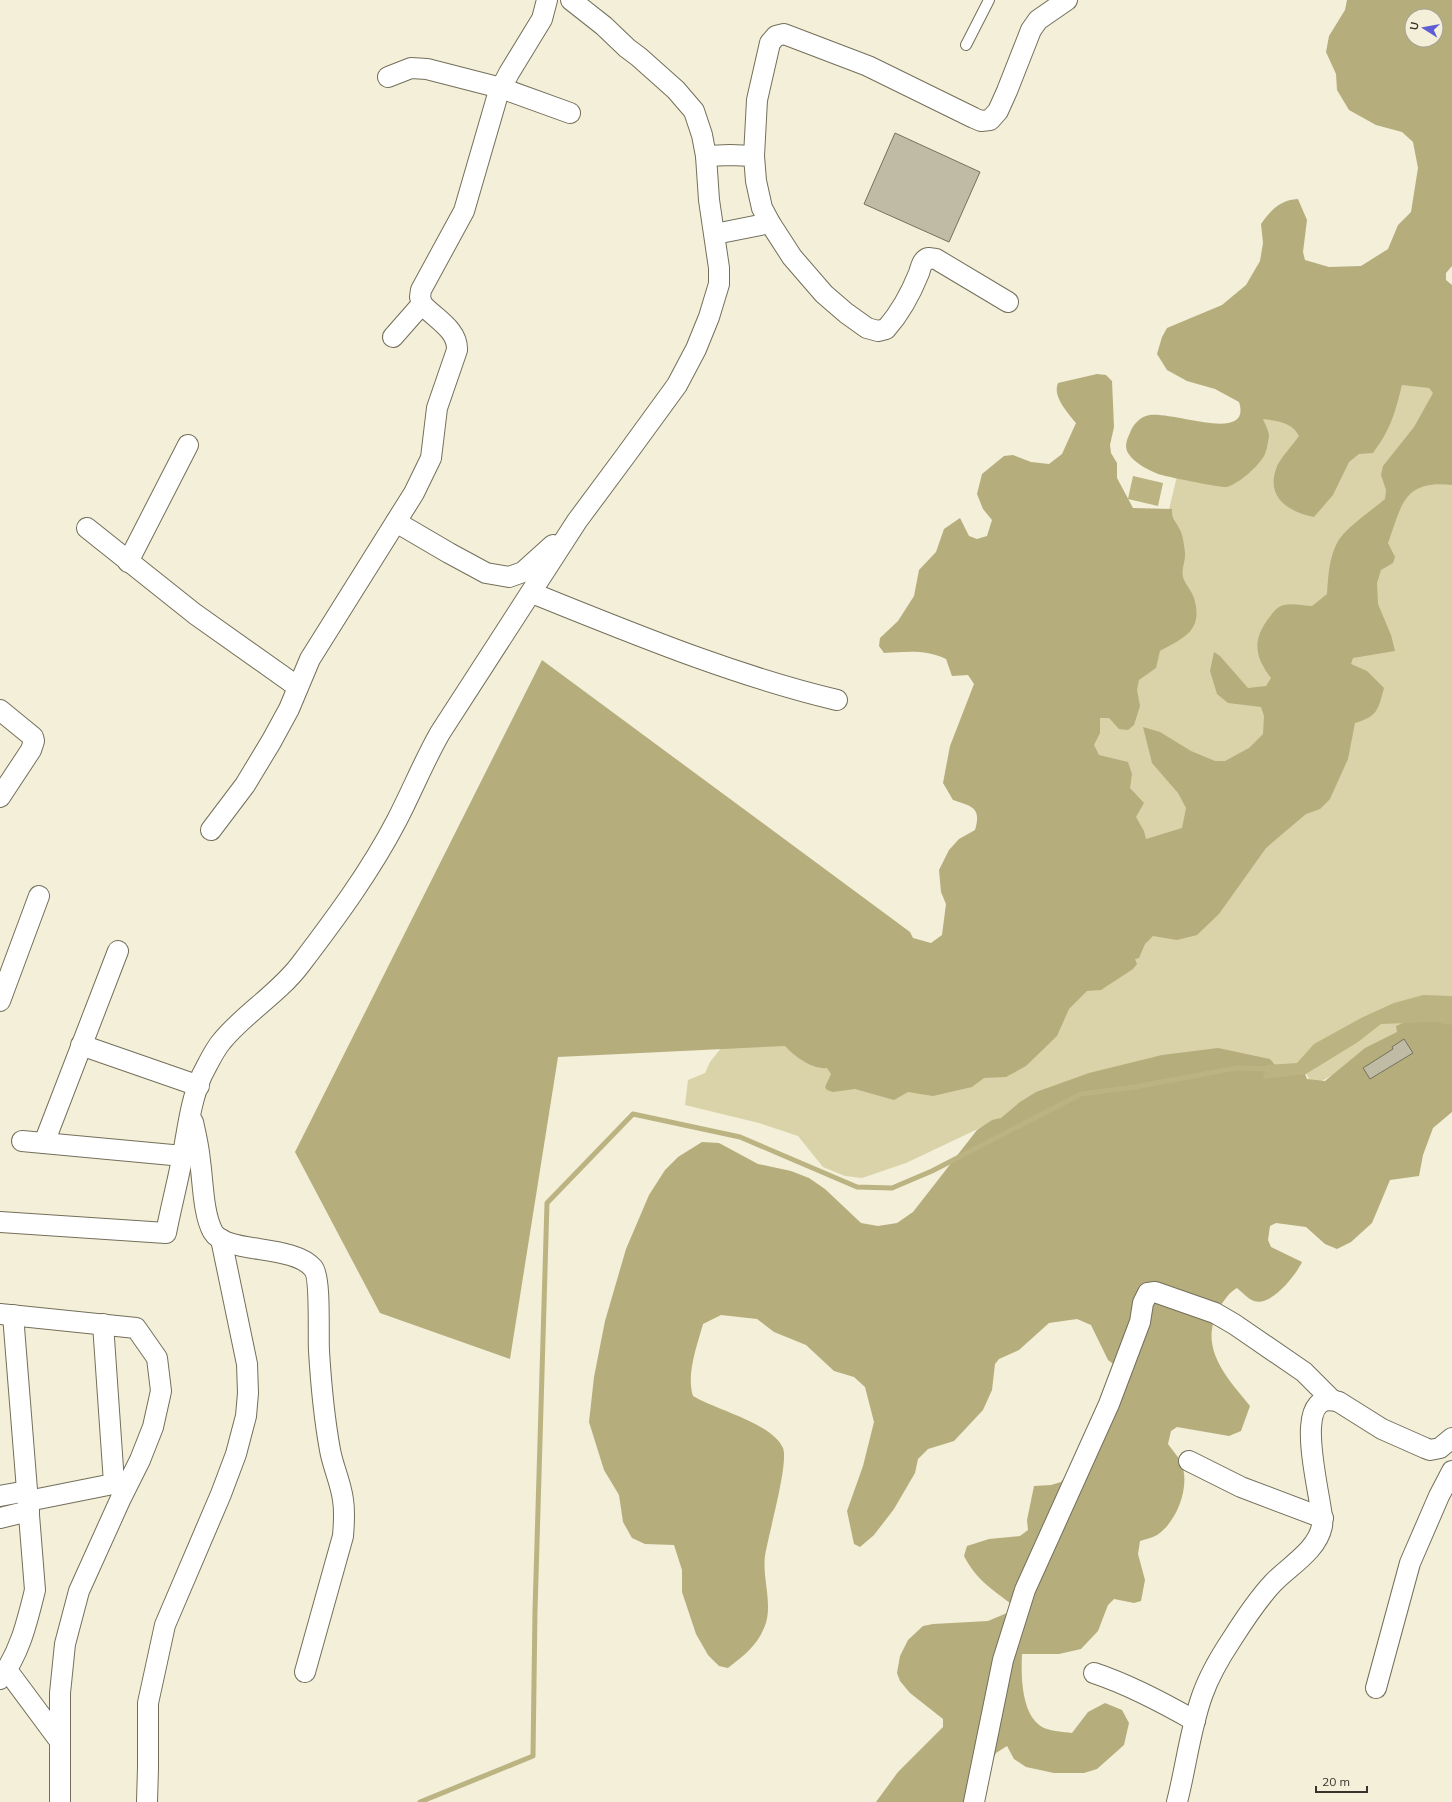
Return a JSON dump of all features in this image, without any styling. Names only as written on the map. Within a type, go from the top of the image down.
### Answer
[{"type":"street","points":[[211,830],[245,785],[271,742],[289,709],[310,659],[414,493],[426,470],[430,458],[437,408],[457,350],[454,335],[422,304],[420,297],[421,290],[462,217],[501,88],[542,19],[547,0]]},
{"type":"street","points":[[0,1222],[166,1234],[183,1156],[191,1109],[202,1076],[221,1042],[298,967],[354,892],[397,820],[440,733],[532,593],[577,521],[676,385],[696,348],[710,317],[719,284],[720,268],[710,200],[706,156],[702,135],[694,111],[676,90],[640,57],[627,48],[604,26],[571,0]]},
{"type":"street","points":[[1008,302],[936,259],[928,258],[922,262],[911,292],[895,318],[886,329],[878,331],[867,328],[846,313],[824,294],[792,256],[762,208],[756,181],[754,156],[757,100],[770,43],[776,36],[784,34],[868,66],[981,121],[990,120],[998,111],[1004,98],[1031,30],[1038,20],[1067,0]]},
{"type":"street","points":[[388,77],[401,70],[419,68],[501,88],[570,113]]},
{"type":"street","points":[[706,156],[754,156]]},
{"type":"street","points":[[715,234],[770,223]]},
{"type":"street","points":[[392,337],[422,304]]},
{"type":"street","points":[[128,562],[188,444]]},
{"type":"street","points":[[396,522],[486,573],[509,577],[523,572],[577,521]]},
{"type":"street","points":[[87,528],[128,562],[223,635],[298,687]]},
{"type":"street","points":[[532,593],[698,659],[794,689],[837,700]]},
{"type":"street","points":[[0,710],[33,737],[34,741],[31,750],[1,794]]},
{"type":"street","points":[[0,1001],[39,896]]},
{"type":"street","points":[[44,1143],[118,951]]},
{"type":"street","points":[[81,1045],[199,1086]]},
{"type":"street","points":[[191,1109],[200,1158],[209,1224],[214,1233],[221,1239],[238,1246],[270,1250],[295,1256],[306,1261],[314,1269],[318,1286],[318,1333],[321,1386],[330,1451],[343,1499],[344,1516],[343,1536],[305,1672]]},
{"type":"street","points":[[22,1141],[183,1156]]},
{"type":"street","points":[[147,1802],[148,1703],[165,1625],[223,1488],[236,1454],[246,1416],[248,1393],[247,1364],[221,1239]]},
{"type":"street","points":[[974,1802],[1003,1660],[1025,1590],[1109,1404],[1140,1322],[1143,1303],[1148,1293],[1155,1292],[1224,1318],[1304,1372],[1332,1400],[1345,1405],[1382,1429],[1430,1450],[1440,1448],[1452,1438]]},
{"type":"street","points":[[59,1740],[4,1675],[24,1632],[35,1590],[28,1501],[6,1314],[136,1328],[157,1358],[161,1391],[153,1427],[123,1482]]},
{"type":"street","points":[[60,1802],[60,1694],[65,1644],[79,1591],[121,1498],[123,1482],[103,1324]]},
{"type":"street","points":[[1177,1802],[1195,1721],[1206,1686],[1231,1640],[1248,1615],[1274,1583],[1316,1540],[1322,1526],[1323,1518],[1311,1456],[1311,1429],[1312,1419],[1318,1407],[1326,1401],[1332,1400]]},
{"type":"street","points":[[1190,1461],[1242,1487],[1323,1518]]},
{"type":"street","points":[[1376,1688],[1410,1563],[1439,1496],[1452,1471]]},
{"type":"street","points":[[0,1518],[28,1501],[123,1482]]},
{"type":"street","points":[[0,1496],[28,1501]]},
{"type":"street","points":[[1094,1673],[1121,1682],[1147,1694],[1195,1721]]},
{"type":"lane","points":[[966,45],[989,0]]},
{"type":"shaded area","points":[[1347,0],[1452,0],[1452,266],[1446,273],[1446,280],[1452,285],[1452,485],[1436,484],[1414,491],[1401,507],[1397,517],[1388,543],[1395,557],[1393,563],[1381,570],[1377,583],[1378,604],[1391,635],[1395,651],[1353,658],[1351,664],[1367,671],[1384,688],[1378,707],[1373,715],[1355,723],[1348,759],[1330,799],[1320,809],[1306,814],[1266,848],[1219,914],[1197,935],[1177,940],[1153,936],[1145,944],[1139,958],[1135,959],[1137,964],[1133,969],[1101,990],[1087,991],[1069,1009],[1057,1036],[1026,1066],[1006,1077],[984,1078],[972,1087],[933,1096],[908,1092],[894,1100],[855,1089],[833,1092],[827,1090],[825,1087],[831,1074],[827,1068],[816,1067],[804,1062],[785,1046],[558,1057],[510,1359],[380,1313],[295,1152],[542,660],[910,932],[913,938],[931,943],[942,935],[946,904],[941,892],[939,870],[949,850],[959,839],[975,830],[977,822],[976,812],[970,806],[953,800],[943,783],[950,746],[974,684],[968,675],[952,676],[946,659],[938,656],[923,652],[884,653],[879,646],[880,638],[898,621],[914,596],[919,570],[936,552],[944,529],[960,518],[969,536],[977,539],[987,536],[992,520],[983,509],[977,494],[982,474],[1004,456],[1013,455],[1031,462],[1049,464],[1062,454],[1076,423],[1059,399],[1057,393],[1058,383],[1097,374],[1106,375],[1112,381],[1114,427],[1110,445],[1111,453],[1117,463],[1117,478],[1133,508],[1172,509],[1173,518],[1180,530],[1184,543],[1185,555],[1183,577],[1194,598],[1196,618],[1194,626],[1184,637],[1160,651],[1156,668],[1139,680],[1137,690],[1140,706],[1134,725],[1128,730],[1119,729],[1109,718],[1100,718],[1100,733],[1094,745],[1099,755],[1128,762],[1132,774],[1130,788],[1144,803],[1136,817],[1144,831],[1146,839],[1182,828],[1186,808],[1178,793],[1152,763],[1143,727],[1160,732],[1191,751],[1215,761],[1225,761],[1249,748],[1263,734],[1264,716],[1261,707],[1228,703],[1217,694],[1210,671],[1214,652],[1220,656],[1248,688],[1266,686],[1271,678],[1262,663],[1258,649],[1259,635],[1263,627],[1273,612],[1281,606],[1291,604],[1312,606],[1327,594],[1328,575],[1334,549],[1337,543],[1352,526],[1385,499],[1386,490],[1381,475],[1383,466],[1414,427],[1433,393],[1429,388],[1402,385],[1392,420],[1373,453],[1359,454],[1349,462],[1333,495],[1314,517],[1305,515],[1288,507],[1277,496],[1274,488],[1276,469],[1299,436],[1296,431],[1284,423],[1263,419],[1269,436],[1265,454],[1248,474],[1236,483],[1226,487],[1192,482],[1158,474],[1133,460],[1128,453],[1126,443],[1134,425],[1138,420],[1146,416],[1157,415],[1221,424],[1233,422],[1240,415],[1239,402],[1215,389],[1187,381],[1167,370],[1157,354],[1162,337],[1167,328],[1222,305],[1246,285],[1260,261],[1263,243],[1261,224],[1268,214],[1276,207],[1286,201],[1298,199],[1307,220],[1303,252],[1305,260],[1329,267],[1361,266],[1388,249],[1398,225],[1411,212],[1418,168],[1413,142],[1402,132],[1376,125],[1349,110],[1337,90],[1336,74],[1326,52],[1329,36],[1345,10]]},
{"type":"shaded area","points":[[1404,370],[1452,376],[1393,479],[1321,736],[1196,828],[1130,858],[1081,739],[1165,526],[1178,472],[1255,407]]},
{"type":"shaded area","points":[[1452,415],[1452,1001],[1356,1063],[1312,1086],[1302,1064],[1001,1118],[906,1163],[862,1178],[845,1176],[823,1167],[798,1136],[759,1123],[685,1105],[688,1080],[705,1073],[710,1062],[745,1018],[986,1065],[1341,662],[1372,557]]},
{"type":"shaded area","points":[[1133,476],[1163,483],[1158,506],[1128,499]]},
{"type":"shaded area","points":[[1423,995],[1452,996],[1452,1025],[1434,1022],[1381,1024],[1358,1042],[1306,1074],[1263,1079],[1266,1065],[1297,1063],[1314,1044],[1363,1017],[1394,1003]]},
{"type":"shaded area","points":[[1424,1014],[1452,1018],[1452,1112],[1433,1128],[1423,1155],[1419,1176],[1390,1180],[1372,1223],[1351,1242],[1337,1249],[1325,1244],[1306,1227],[1276,1223],[1270,1226],[1268,1240],[1271,1247],[1302,1262],[1299,1268],[1282,1289],[1275,1295],[1261,1302],[1252,1300],[1237,1288],[1227,1296],[1219,1308],[1213,1324],[1212,1336],[1216,1358],[1228,1378],[1250,1406],[1241,1431],[1229,1436],[1177,1427],[1171,1431],[1168,1444],[1182,1465],[1184,1474],[1183,1493],[1176,1513],[1164,1529],[1155,1536],[1140,1541],[1138,1554],[1145,1580],[1141,1601],[1134,1603],[1114,1599],[1108,1605],[1098,1631],[1081,1649],[1059,1654],[1022,1654],[1022,1684],[1024,1695],[1027,1706],[1036,1723],[1047,1729],[1072,1733],[1088,1712],[1105,1703],[1122,1710],[1129,1723],[1124,1745],[1097,1769],[1084,1773],[1054,1773],[1026,1767],[1014,1759],[1007,1746],[996,1753],[986,1774],[981,1802],[876,1802],[898,1772],[943,1727],[943,1719],[910,1693],[900,1681],[897,1673],[900,1656],[908,1640],[923,1626],[933,1624],[988,1621],[1007,1613],[1010,1603],[996,1593],[973,1571],[964,1556],[967,1546],[989,1539],[1020,1536],[1028,1530],[1027,1520],[1034,1486],[1051,1485],[1061,1482],[1087,1452],[1120,1369],[1108,1360],[1091,1325],[1077,1319],[1049,1323],[1019,1350],[999,1359],[995,1364],[992,1390],[983,1410],[954,1441],[928,1449],[918,1459],[915,1473],[894,1509],[874,1535],[860,1547],[854,1544],[847,1511],[863,1466],[874,1422],[865,1387],[854,1377],[834,1371],[806,1345],[774,1332],[757,1319],[721,1315],[703,1324],[695,1351],[692,1369],[691,1387],[693,1396],[756,1424],[768,1431],[777,1439],[783,1448],[784,1456],[781,1483],[765,1556],[768,1611],[764,1628],[753,1646],[728,1668],[719,1666],[708,1655],[696,1634],[682,1592],[682,1570],[674,1545],[645,1544],[632,1538],[623,1522],[619,1495],[604,1470],[589,1422],[594,1377],[605,1321],[626,1249],[649,1195],[665,1170],[678,1157],[702,1142],[719,1143],[758,1164],[791,1171],[809,1178],[825,1189],[861,1223],[878,1226],[897,1223],[913,1212],[977,1130],[992,1120],[1001,1118],[1020,1102],[1036,1092],[1089,1073],[1162,1055],[1218,1048],[1270,1059],[1275,1065],[1304,1071],[1307,1079],[1325,1081],[1365,1048],[1397,1032],[1396,1026]]},
{"type":"building","points":[[895,133],[980,172],[949,242],[864,204]]},
{"type":"building","points":[[1404,1039],[1413,1053],[1370,1079],[1363,1068],[1393,1049],[1392,1047]]},
{"type":"waterway","points":[[420,1802],[533,1756],[535,1611],[547,1203],[633,1114],[740,1137],[857,1187],[892,1188],[932,1171],[1081,1094],[1135,1087],[1236,1068],[1270,1069]]}]
